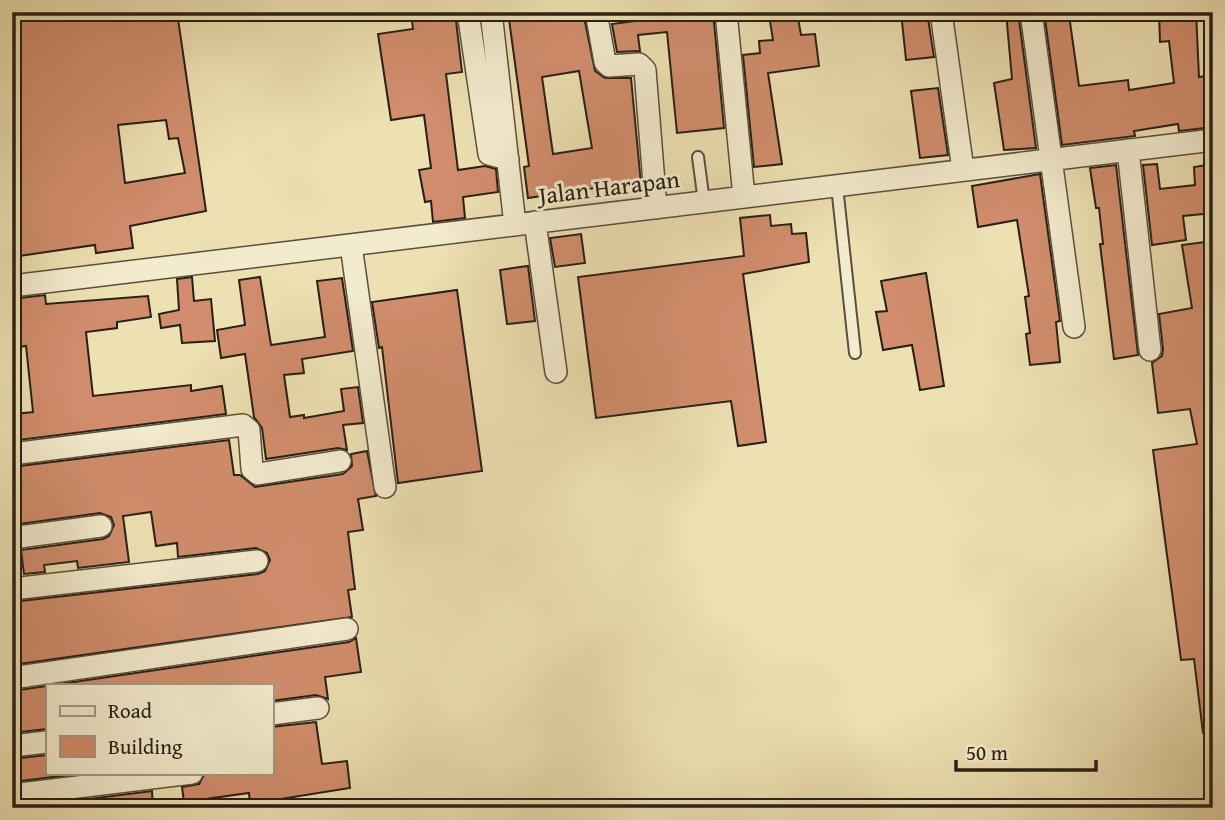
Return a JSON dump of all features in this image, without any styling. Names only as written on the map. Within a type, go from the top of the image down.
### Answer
[{"type":"street","points":[[468,12],[489,154],[508,159]]},
{"type":"street","points":[[491,12],[508,159],[525,224],[556,372]]},
{"type":"street","points":[[596,12],[605,62],[609,65],[639,64],[645,70],[656,208]]},
{"type":"street","points":[[726,12],[744,197]]},
{"type":"street","points":[[941,12],[962,170]]},
{"type":"street","points":[[1031,12],[1074,327]]},
{"type":"street","name":"Jalan Harapan","points":[[12,286],[1213,140]]},
{"type":"street","points":[[1128,150],[1150,350]]},
{"type":"street","points":[[351,245],[385,487]]},
{"type":"street","points":[[12,454],[243,425],[249,430],[252,469],[258,474],[340,461]]},
{"type":"street","points":[[12,538],[101,526]]},
{"type":"street","points":[[12,589],[257,561]]},
{"type":"street","points":[[12,678],[347,629]]},
{"type":"street","points":[[273,714],[318,708]]},
{"type":"street","points":[[12,746],[46,742]]},
{"type":"street","points":[[12,795],[184,774]]},
{"type":"lane","points":[[698,157],[704,202]]},
{"type":"lane","points":[[837,186],[855,353]]},
{"type":"building","points":[[12,12],[58,12],[59,21],[134,12],[177,12],[206,211],[130,226],[133,248],[96,253],[95,245],[12,257]],"holes":[[[166,120],[169,139],[178,138],[185,173],[125,183],[118,125]]]},
{"type":"building","points":[[411,12],[455,12],[462,72],[446,74],[458,170],[485,166],[496,169],[498,192],[463,197],[465,218],[433,222],[431,201],[425,202],[419,170],[431,168],[424,115],[391,120],[378,34],[413,29]]},
{"type":"building","points":[[508,12],[583,12],[595,71],[605,78],[631,78],[641,184],[622,187],[621,184],[528,198],[524,167],[529,166]],"holes":[[[579,71],[592,148],[553,154],[542,77]]]},
{"type":"building","points":[[665,12],[713,12],[724,128],[677,133],[667,32],[638,35],[640,51],[617,52],[612,24],[665,17]]},
{"type":"building","points":[[797,12],[801,35],[815,34],[819,66],[768,73],[782,164],[754,167],[743,55],[760,53],[759,41],[773,40],[769,15]]},
{"type":"building","points":[[901,12],[927,12],[934,57],[906,60]]},
{"type":"building","points":[[1006,12],[1018,12],[1036,148],[1004,150],[994,83],[1012,79]]},
{"type":"building","points":[[1159,12],[1196,12],[1199,77],[1213,75],[1213,127],[1179,131],[1178,124],[1134,131],[1135,136],[1062,145],[1045,19],[1069,15],[1079,86],[1128,80],[1129,90],[1174,83],[1169,41],[1160,42]]},
{"type":"building","points":[[938,88],[948,155],[920,158],[911,91]]},
{"type":"building","points":[[1157,164],[1160,189],[1195,185],[1194,167],[1213,164],[1213,213],[1183,216],[1186,240],[1152,245],[1143,165]]},
{"type":"building","points":[[1116,165],[1138,355],[1114,359],[1100,244],[1103,244],[1099,208],[1096,208],[1090,168]]},
{"type":"building","points":[[1040,174],[1060,321],[1056,322],[1060,362],[1030,365],[1026,334],[1030,333],[1025,297],[1029,296],[1017,220],[978,227],[972,186]]},
{"type":"building","points":[[770,215],[771,226],[791,224],[792,234],[806,233],[809,262],[743,274],[766,442],[738,446],[731,401],[596,418],[578,277],[744,256],[740,218]]},
{"type":"building","points":[[581,234],[585,263],[555,267],[550,238]]},
{"type":"building","points":[[1213,241],[1213,732],[1203,733],[1194,659],[1181,660],[1153,450],[1197,444],[1190,409],[1158,413],[1152,363],[1162,356],[1163,349],[1159,314],[1192,308],[1182,245]]},
{"type":"building","points":[[528,266],[535,321],[507,324],[500,270]]},
{"type":"building","points":[[926,273],[944,386],[920,390],[912,345],[883,350],[876,312],[887,311],[881,281]]},
{"type":"building","points":[[192,277],[194,301],[211,299],[215,341],[182,343],[180,325],[161,328],[159,314],[179,310],[177,279]]},
{"type":"building","points":[[260,277],[271,345],[325,337],[317,281],[342,278],[353,351],[302,359],[304,373],[284,375],[290,417],[304,415],[304,418],[344,411],[341,389],[358,387],[363,423],[343,425],[347,450],[338,448],[266,459],[262,428],[254,417],[245,354],[221,358],[217,330],[245,325],[239,280]]},
{"type":"building","points":[[457,290],[482,471],[398,483],[382,347],[379,348],[372,302]]},
{"type":"building","points":[[45,295],[46,304],[148,296],[151,317],[117,322],[117,328],[86,332],[93,396],[191,385],[191,391],[222,386],[226,414],[19,440],[15,414],[33,412],[26,346],[12,348],[12,299]]},
{"type":"building","points":[[229,440],[234,475],[240,475],[255,487],[343,474],[352,466],[351,454],[367,451],[376,496],[358,499],[363,530],[348,532],[355,589],[348,590],[352,617],[12,665],[12,602],[258,574],[265,571],[270,560],[267,553],[256,548],[178,557],[177,543],[156,546],[151,512],[123,516],[129,562],[78,568],[77,561],[44,565],[45,572],[24,574],[21,550],[103,539],[109,536],[114,525],[111,517],[100,513],[12,525],[12,467]]},
{"type":"building","points":[[356,638],[361,672],[325,677],[328,699],[316,695],[273,701],[273,684],[60,684],[349,642]]},
{"type":"building","points":[[46,686],[46,729],[12,733],[12,691]]},
{"type":"building","points":[[316,722],[322,764],[347,761],[350,788],[250,804],[249,793],[184,802],[182,787],[199,784],[204,774],[273,774],[273,727]]},
{"type":"building","points":[[46,755],[46,774],[78,774],[12,782],[12,759]]},
{"type":"building","points":[[152,791],[153,808],[16,808]]}]
